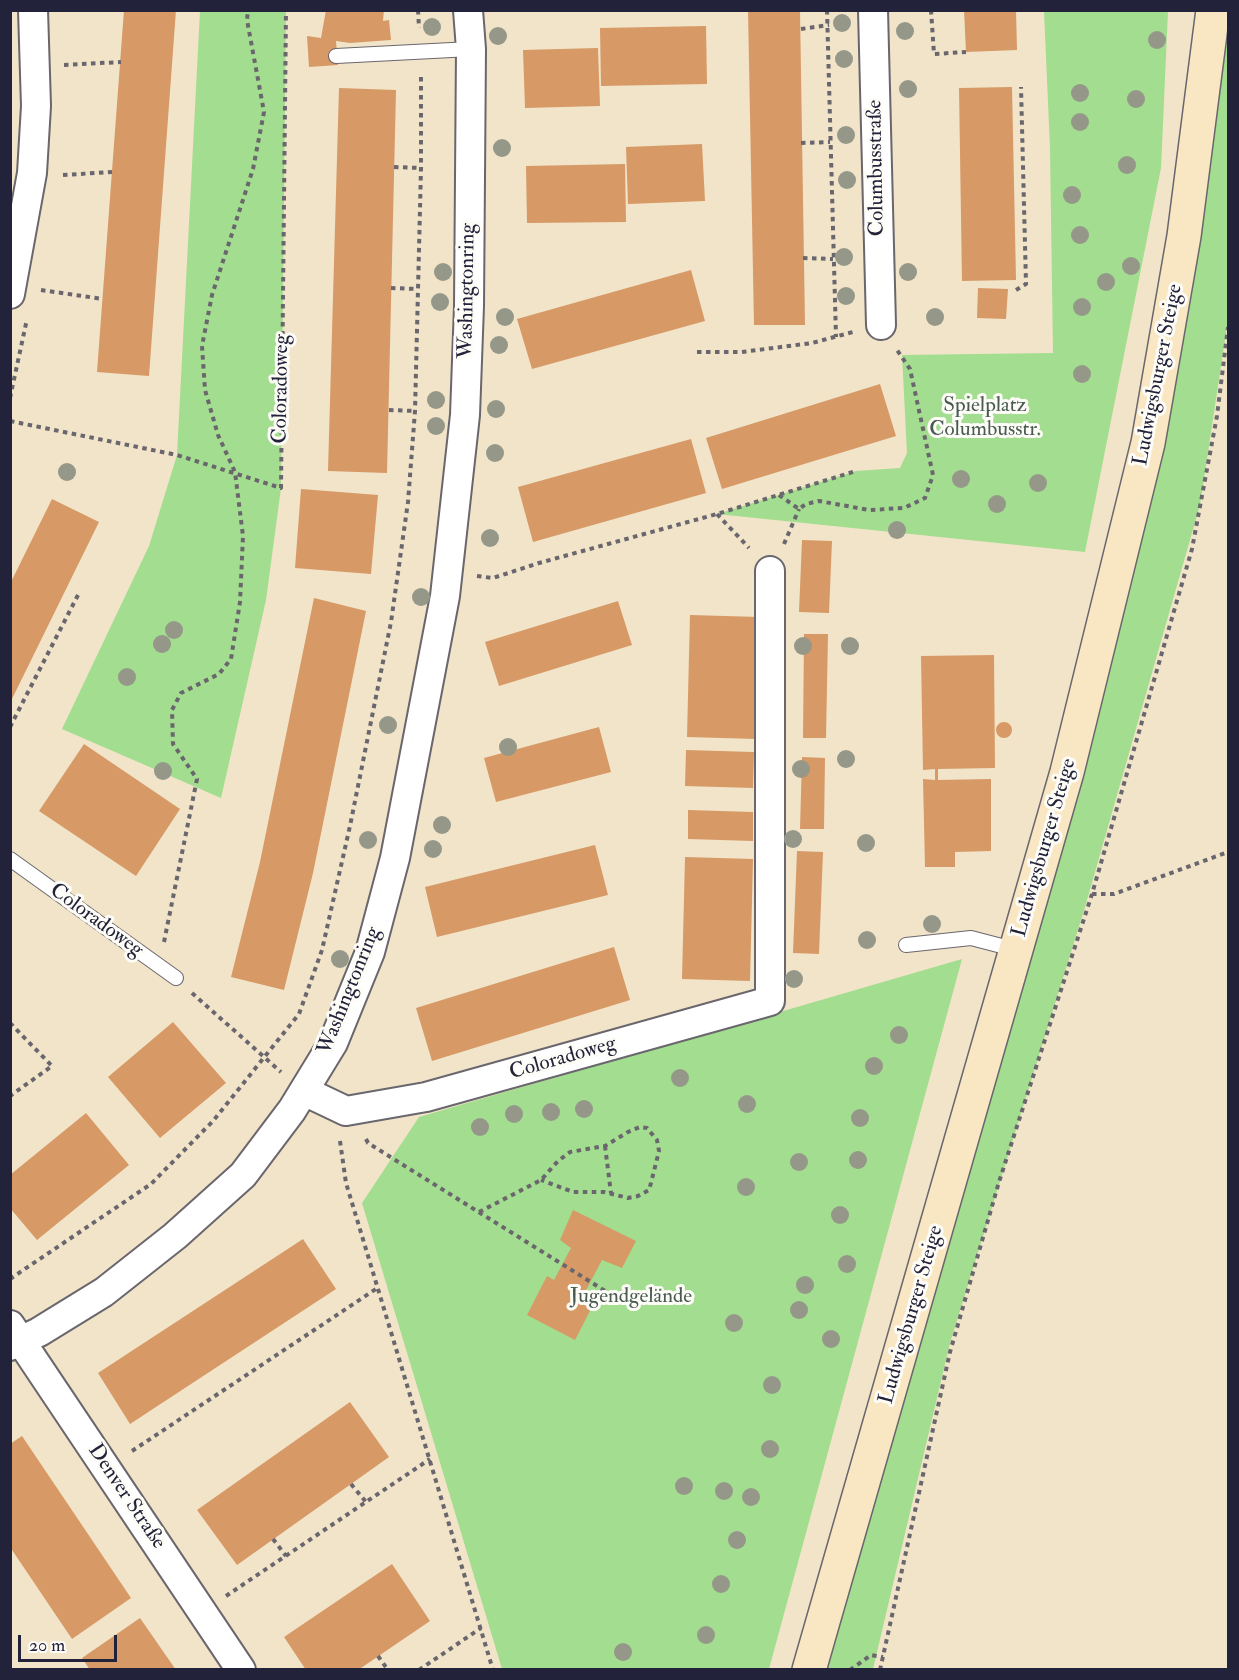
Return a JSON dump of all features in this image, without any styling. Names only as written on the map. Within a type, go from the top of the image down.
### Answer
[{"type":"main road","name":"Ludwigsburger Steige","points":[[809,1670],[1067,772],[1148,443],[1184,236],[1213,10]]},
{"type":"street","points":[[22,291],[21,172],[36,106],[33,10]]},
{"type":"street","name":"Washingtonring","points":[[14,1337],[104,1292],[175,1236],[243,1174],[292,1110],[333,1043],[370,952],[395,858],[445,596],[465,416],[469,306],[471,49],[468,10]]},
{"type":"street","name":"Columbusstraße","points":[[873,10],[881,325]]},
{"type":"street","name":"Coloradoweg","points":[[346,1111],[426,1097],[770,1001],[770,571]]},
{"type":"street","points":[[304,1091],[346,1111]]},
{"type":"street","name":"Denver Straße","points":[[14,1337],[241,1670]]},
{"type":"lane","points":[[336,56],[471,49]]},
{"type":"lane","name":"Coloradoweg","points":[[10,859],[176,978]]},
{"type":"lane","points":[[906,945],[971,938],[1017,950]]},
{"type":"path","points":[[160,967],[197,779],[173,744],[172,710],[181,693],[219,674],[231,659],[240,602],[243,536],[235,472],[218,435],[205,390],[202,346],[212,295],[254,169],[264,112],[247,20],[248,10]]},
{"type":"path","name":"Coloradoweg","points":[[10,421],[177,455],[281,488],[286,10]]},
{"type":"path","points":[[10,1279],[151,1184],[213,1121],[299,1014],[322,950],[350,826],[391,622],[408,502],[415,411],[421,168],[421,51],[418,10]]},
{"type":"path","points":[[828,10],[836,337]]},
{"type":"path","points":[[931,10],[934,54],[966,52]]},
{"type":"path","points":[[801,29],[829,25]]},
{"type":"path","points":[[54,65],[121,62]]},
{"type":"path","points":[[1016,290],[1026,284],[1021,87]]},
{"type":"path","points":[[801,143],[830,142]]},
{"type":"path","points":[[394,167],[421,168]]},
{"type":"path","points":[[21,172],[51,176],[112,172]]},
{"type":"path","points":[[803,258],[833,259]]},
{"type":"path","points":[[391,288],[418,289]]},
{"type":"path","points":[[22,291],[103,299]]},
{"type":"path","points":[[697,352],[742,352],[812,344],[881,325],[910,369],[933,475],[925,498],[904,508],[869,510],[819,501],[806,504],[799,509],[792,531],[770,571],[717,514]]},
{"type":"path","points":[[880,1670],[950,1352],[999,1182],[1092,894],[1192,549],[1217,416],[1228,327]]},
{"type":"path","points":[[389,410],[415,411]]},
{"type":"path","points":[[447,572],[493,578],[540,562],[717,514],[856,471]]},
{"type":"path","points":[[779,495],[799,509]]},
{"type":"path","points":[[10,727],[78,595]]},
{"type":"path","points":[[1092,894],[1114,894],[1228,852]]},
{"type":"path","points":[[176,978],[304,1091]]},
{"type":"path","points":[[10,1096],[52,1066],[12,1026]]},
{"type":"path","points":[[493,1670],[346,1183],[337,1123],[346,1111],[368,1143],[610,1294]]},
{"type":"path","points":[[479,1212],[541,1180],[558,1161],[570,1152],[605,1146],[640,1126],[647,1128],[655,1136],[659,1151],[649,1190],[638,1196],[628,1198],[604,1192],[573,1192],[541,1180]]},
{"type":"path","points":[[605,1146],[611,1194]]},
{"type":"path","points":[[123,1457],[379,1287]]},
{"type":"path","points":[[222,1598],[430,1459]]},
{"type":"path","points":[[351,1484],[366,1502]]},
{"type":"path","points":[[273,1539],[286,1556]]},
{"type":"path","points":[[419,1670],[481,1628]]},
{"type":"path","points":[[378,1656],[388,1670]]},
{"type":"path","points":[[850,1670],[871,1656],[883,1657]]},
{"type":"green space","points":[[200,11],[286,11],[281,488],[266,600],[221,798],[62,729],[149,546],[177,455]]},
{"type":"green space","name":"Spielplatz Columbusstr.","points":[[1044,11],[1168,11],[1161,168],[1085,552],[717,514],[856,471],[900,468],[907,453],[902,355],[1053,353],[1050,148]]},
{"type":"green space","points":[[1228,11],[1228,320],[1200,505],[1085,907],[950,1343],[873,1669],[824,1670],[1079,785],[1133,577],[1162,441]]},
{"type":"green space","name":"Jugendgelände","points":[[962,959],[769,1669],[502,1669],[362,1203],[419,1117]]},
{"type":"building","points":[[124,10],[176,10],[149,376],[97,372]]},
{"type":"building","points":[[326,10],[384,10],[383,21],[389,20],[391,40],[350,43],[336,41],[338,65],[309,67],[307,36],[321,38]]},
{"type":"building","points":[[748,10],[800,10],[805,325],[754,325]]},
{"type":"building","points":[[964,10],[1016,10],[1017,50],[966,52]]},
{"type":"building","points":[[706,26],[707,84],[601,86],[600,28]]},
{"type":"building","points":[[598,48],[600,106],[525,108],[523,50]]},
{"type":"building","points":[[1012,87],[1016,280],[962,281],[959,88]]},
{"type":"building","points":[[339,88],[396,90],[387,473],[328,471]]},
{"type":"building","points":[[702,144],[705,201],[628,204],[626,147]]},
{"type":"building","points":[[625,164],[626,222],[527,223],[526,166]]},
{"type":"building","points":[[691,270],[705,321],[532,369],[517,319]]},
{"type":"building","points":[[978,288],[1008,289],[1006,319],[977,318]]},
{"type":"building","points":[[880,384],[896,436],[722,489],[706,438]]},
{"type":"building","points":[[691,439],[706,493],[533,542],[518,487]]},
{"type":"building","points":[[301,489],[378,495],[371,574],[295,568]]},
{"type":"building","points":[[52,499],[99,522],[10,703],[10,584]]},
{"type":"building","points":[[802,540],[832,541],[829,613],[799,612]]},
{"type":"building","points":[[314,598],[366,611],[313,873],[284,990],[231,977],[260,862]]},
{"type":"building","points":[[618,601],[632,645],[499,686],[485,642]]},
{"type":"building","points":[[690,615],[759,617],[756,739],[687,737]]},
{"type":"building","points":[[804,634],[828,634],[826,738],[803,738]]},
{"type":"building","points":[[994,655],[995,768],[938,769],[938,780],[991,779],[991,851],[955,852],[955,867],[925,867],[923,779],[935,780],[935,769],[923,770],[921,656]]},
{"type":"building","points":[[1004,722],[1012,730],[1004,738],[996,730]]},
{"type":"building","points":[[599,727],[611,772],[496,802],[484,758]]},
{"type":"building","points":[[84,744],[180,809],[136,876],[39,811]]},
{"type":"building","points":[[686,750],[754,752],[753,788],[685,786]]},
{"type":"building","points":[[802,757],[825,758],[824,829],[800,829]]},
{"type":"building","points":[[688,810],[753,812],[753,841],[688,839]]},
{"type":"building","points":[[595,845],[608,895],[437,937],[425,887]]},
{"type":"building","points":[[797,851],[823,852],[819,954],[793,953]]},
{"type":"building","points":[[685,857],[753,859],[750,981],[682,979]]},
{"type":"building","points":[[614,947],[630,1000],[432,1061],[416,1008]]},
{"type":"building","points":[[173,1022],[226,1083],[160,1138],[108,1077]]},
{"type":"building","points":[[86,1113],[129,1165],[37,1240],[10,1208],[10,1175]]},
{"type":"building","name":"Jugendgelände","points":[[573,1210],[636,1241],[622,1268],[602,1260],[584,1294],[595,1301],[575,1340],[527,1315],[547,1276],[554,1280],[571,1248],[560,1240]]},
{"type":"building","points":[[303,1239],[336,1289],[130,1424],[98,1373]]},
{"type":"building","points":[[350,1402],[389,1457],[237,1565],[197,1510]]},
{"type":"building","points":[[22,1436],[131,1598],[72,1639],[10,1547],[10,1444]]},
{"type":"building","points":[[392,1564],[430,1621],[358,1670],[306,1670],[284,1637]]},
{"type":"building","points":[[140,1618],[176,1670],[90,1670],[82,1658]]}]
